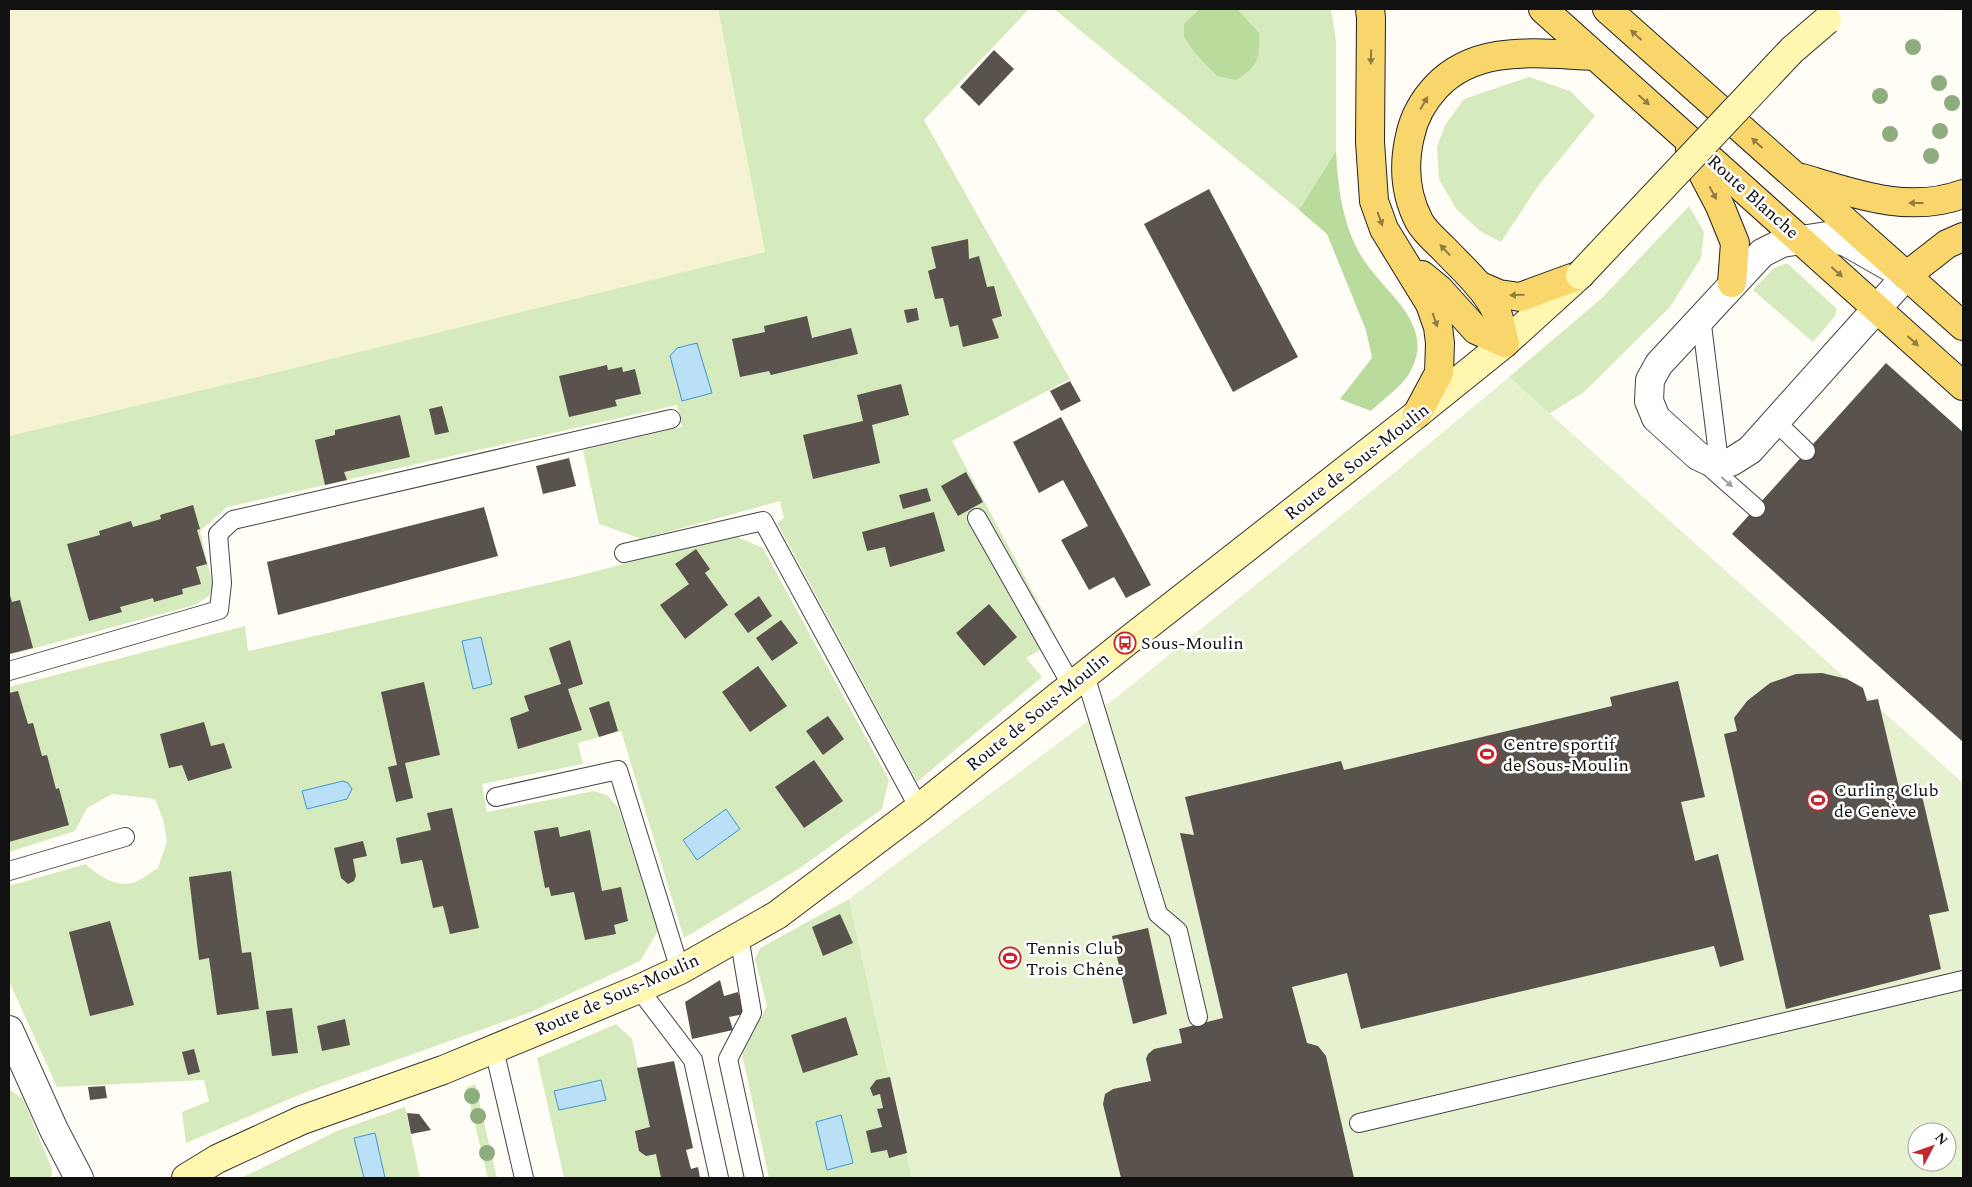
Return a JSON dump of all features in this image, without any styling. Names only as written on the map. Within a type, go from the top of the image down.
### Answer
[{"type":"main road","points":[[1370,9],[1372,18],[1370,142],[1374,201],[1384,229],[1430,304],[1438,327],[1440,343],[1439,373],[1417,414]]},
{"type":"main road","name":"Route Blanche","points":[[1542,9],[1963,386]]},
{"type":"main road","points":[[1607,9],[1963,326]]},
{"type":"main road","name":"Route de Sous-Moulin","points":[[186,1178],[217,1159],[302,1120],[443,1070],[639,989],[680,970],[777,915],[919,808],[1504,343],[1580,276],[1792,50],[1834,14]]},
{"type":"main road","points":[[1504,343],[1497,314],[1478,285],[1420,223],[1410,199],[1405,177],[1407,149],[1413,123],[1426,98],[1445,78],[1462,66],[1479,60],[1526,53],[1594,56]]},
{"type":"main road","points":[[1682,135],[1720,206],[1735,243],[1732,284]]},
{"type":"main road","points":[[1794,176],[1862,196],[1899,202],[1932,203],[1963,194]]},
{"type":"main road","points":[[1906,276],[1947,244],[1963,237]]},
{"type":"main road","points":[[1405,261],[1439,289],[1476,330],[1504,343]]},
{"type":"main road","points":[[1478,285],[1499,294],[1520,297],[1580,276]]},
{"type":"street","points":[[1827,236],[1848,242],[1906,276],[1750,450],[1731,462],[1709,459],[1656,418],[1649,401],[1650,380],[1658,364],[1762,254],[1782,243],[1827,236]]},
{"type":"street","points":[[9,1030],[14,1055],[79,1178]]},
{"type":"lane","points":[[1701,318],[1709,459],[1756,508]]},
{"type":"lane","points":[[9,671],[219,610],[222,583],[218,534],[233,520],[671,419]]},
{"type":"lane","points":[[1776,422],[1806,451]]},
{"type":"lane","points":[[977,518],[1078,681],[1158,914],[1178,931],[1198,1017]]},
{"type":"lane","points":[[624,553],[763,521],[919,808]]},
{"type":"lane","points":[[496,797],[618,770],[680,970]]},
{"type":"lane","points":[[9,870],[124,837]]},
{"type":"lane","points":[[739,936],[752,1013],[728,1059],[754,1178]]},
{"type":"lane","points":[[1359,1122],[1963,980]]},
{"type":"lane","points":[[639,989],[692,1060],[719,1178]]},
{"type":"lane","points":[[494,1049],[524,1178]]},
{"type":"shaded area","points":[[9,9],[718,9],[765,252],[9,436]]},
{"type":"green space","points":[[718,9],[1029,9],[924,120],[1070,379],[952,441],[1051,626],[1033,636],[1040,650],[1026,658],[1042,677],[917,782],[777,523],[784,518],[780,501],[642,539],[599,524],[583,450],[682,427],[677,405],[227,507],[200,531],[213,586],[209,596],[195,605],[9,655],[9,436],[765,252]]},
{"type":"green space","points":[[1054,9],[1331,9],[1336,41],[1336,151],[1299,210]]},
{"type":"green space","points":[[1200,9],[1237,9],[1259,33],[1259,49],[1256,61],[1249,70],[1236,80],[1217,76],[1195,53],[1184,37],[1184,24]]},
{"type":"green space","points":[[1529,77],[1570,91],[1595,116],[1538,186],[1501,242],[1480,231],[1456,209],[1439,179],[1437,147],[1445,125],[1464,99]]},
{"type":"green space","points":[[1336,151],[1342,204],[1354,242],[1370,268],[1404,310],[1412,324],[1417,339],[1416,356],[1406,379],[1371,411],[1340,399],[1372,358],[1366,330],[1327,234],[1299,210]]},
{"type":"green space","points":[[1689,206],[1704,232],[1701,258],[1670,307],[1584,392],[1549,414],[1509,377],[1602,298]]},
{"type":"green space","points":[[1787,263],[1837,309],[1835,316],[1813,342],[1753,290],[1774,268]]},
{"type":"green space","name":"Centre sportif de Sous-Moulin","points":[[1509,377],[1963,783],[1963,1178],[912,1178],[849,899],[1081,726],[1400,468]]},
{"type":"green space","points":[[733,535],[763,548],[889,780],[882,809],[800,868],[684,938],[621,731],[578,743],[583,764],[482,784],[487,812],[594,791],[607,795],[618,807],[658,931],[640,961],[531,1012],[306,1092],[186,1143],[182,1112],[209,1101],[204,1080],[57,1087],[9,981],[9,886],[86,864],[108,880],[128,884],[135,882],[158,868],[167,841],[163,819],[155,799],[112,794],[87,808],[75,831],[9,852],[9,687],[245,626],[248,651],[574,577]]},
{"type":"green space","points":[[849,899],[912,1178],[769,1178],[742,1054],[767,1006],[755,959],[760,948]]},
{"type":"green space","points":[[616,1024],[632,1039],[662,1178],[564,1178],[537,1058]]},
{"type":"green space","points":[[475,1084],[497,1178],[488,1178],[466,1088]]},
{"type":"green space","points":[[9,1089],[23,1099],[52,1169],[51,1178],[9,1178]]},
{"type":"green space","points":[[405,1107],[420,1178],[241,1178],[337,1131]]},
{"type":"water","points":[[697,343],[712,393],[682,401],[670,356],[677,348]]},
{"type":"water","points":[[481,637],[492,684],[473,689],[462,641]]},
{"type":"water","points":[[343,781],[348,783],[352,789],[347,799],[307,809],[302,791]]},
{"type":"water","points":[[726,809],[740,829],[697,860],[683,840]]},
{"type":"water","points":[[601,1080],[606,1100],[559,1110],[554,1091]]},
{"type":"water","points":[[841,1115],[853,1163],[827,1170],[816,1122]]},
{"type":"water","points":[[375,1133],[385,1178],[364,1178],[354,1138]]},
{"type":"building","points":[[994,50],[1014,69],[979,106],[960,87]]},
{"type":"building","points":[[1209,189],[1298,357],[1233,392],[1144,224]]},
{"type":"building","points":[[968,239],[969,259],[979,256],[987,287],[994,286],[1002,316],[992,319],[999,338],[963,347],[958,325],[950,327],[943,298],[935,299],[928,271],[936,268],[931,247]]},
{"type":"building","points":[[917,308],[919,320],[907,323],[904,310]]},
{"type":"building","points":[[807,316],[812,338],[851,328],[858,354],[771,375],[769,371],[740,377],[732,339],[765,332],[764,326]]},
{"type":"building","points":[[1886,363],[1963,432],[1963,742],[1732,534]]},
{"type":"building","points":[[607,365],[608,370],[622,367],[623,372],[635,369],[641,394],[615,400],[617,406],[569,417],[559,376]]},
{"type":"building","points":[[1070,381],[1081,401],[1061,411],[1050,391]]},
{"type":"building","points":[[901,384],[909,415],[872,425],[880,463],[813,479],[803,435],[863,421],[857,395]]},
{"type":"building","points":[[442,406],[449,432],[435,435],[429,409]]},
{"type":"building","points":[[400,415],[410,457],[344,472],[347,480],[325,485],[315,440],[335,435],[335,430]]},
{"type":"building","points":[[1061,417],[1151,585],[1126,598],[1114,577],[1089,590],[1061,540],[1088,526],[1063,480],[1039,493],[1013,442]]},
{"type":"building","points":[[569,458],[576,486],[543,494],[536,466]]},
{"type":"building","points":[[966,472],[983,502],[958,516],[941,486]]},
{"type":"building","points":[[927,488],[931,501],[903,509],[899,495]]},
{"type":"building","points":[[193,505],[200,529],[197,530],[207,564],[196,567],[201,584],[182,589],[183,594],[154,602],[153,598],[120,607],[122,612],[89,621],[67,544],[100,535],[99,531],[131,521],[133,527],[161,519],[160,515]]},
{"type":"building","points":[[484,507],[498,556],[278,615],[267,562]]},
{"type":"building","points":[[934,512],[945,551],[890,567],[885,547],[867,551],[862,532]]},
{"type":"building","points":[[696,549],[710,569],[705,573],[728,605],[685,639],[660,605],[689,584],[675,564]]},
{"type":"building","points":[[9,592],[12,602],[20,600],[33,648],[9,654]]},
{"type":"building","points":[[759,596],[772,616],[748,633],[734,614]]},
{"type":"building","points":[[989,604],[1017,637],[984,666],[956,633]]},
{"type":"building","points":[[781,620],[798,643],[772,661],[756,638]]},
{"type":"building","points":[[570,640],[583,684],[568,689],[582,730],[518,749],[510,718],[529,711],[524,696],[561,684],[549,648]]},
{"type":"building","points":[[758,666],[787,706],[750,732],[722,692]]},
{"type":"building","points":[[1822,673],[1847,679],[1863,688],[1867,701],[1878,699],[1899,788],[1919,783],[1949,911],[1929,915],[1941,969],[1786,1009],[1724,734],[1737,731],[1734,718],[1747,701],[1770,683],[1796,674]]},
{"type":"building","points":[[1678,681],[1705,797],[1681,802],[1695,861],[1718,854],[1744,960],[1720,967],[1714,946],[1361,1029],[1347,973],[1292,987],[1307,1043],[1318,1046],[1326,1056],[1354,1178],[1121,1178],[1103,1104],[1105,1094],[1113,1089],[1151,1081],[1146,1059],[1148,1054],[1154,1049],[1182,1043],[1179,1029],[1223,1018],[1180,833],[1194,835],[1185,797],[1341,761],[1344,770],[1612,706],[1610,697]]},
{"type":"building","points":[[424,682],[440,755],[405,763],[413,798],[396,802],[388,767],[397,765],[381,692]]},
{"type":"building","points":[[18,691],[28,724],[33,723],[42,756],[47,755],[56,789],[59,788],[69,825],[9,842],[9,693]]},
{"type":"building","points":[[609,701],[618,731],[599,737],[589,708]]},
{"type":"building","points":[[828,716],[844,739],[823,755],[806,731]]},
{"type":"building","points":[[204,722],[211,746],[224,743],[232,768],[188,781],[182,765],[169,768],[160,734]]},
{"type":"building","points":[[814,760],[843,801],[804,828],[775,787]]},
{"type":"building","points":[[452,808],[479,928],[450,934],[443,906],[433,908],[422,860],[401,864],[396,838],[431,830],[427,813]]},
{"type":"building","points":[[558,827],[560,837],[590,830],[602,891],[621,887],[628,921],[614,925],[616,934],[585,940],[574,892],[551,896],[549,887],[545,888],[534,831]]},
{"type":"building","points":[[363,841],[367,856],[353,859],[356,876],[354,881],[348,884],[341,878],[334,848]]},
{"type":"building","points":[[231,871],[242,953],[251,952],[259,1009],[217,1015],[209,958],[199,960],[189,877]]},
{"type":"building","points":[[840,914],[853,943],[823,956],[812,927]]},
{"type":"building","points":[[110,921],[134,1005],[90,1016],[69,932]]},
{"type":"building","name":"Tennis Club Trois Chêne","points":[[1148,928],[1167,1014],[1133,1024],[1112,936]]},
{"type":"building","points":[[720,980],[724,996],[738,992],[744,1014],[729,1017],[733,1030],[692,1039],[685,1002]]},
{"type":"building","points":[[292,1008],[298,1053],[272,1056],[266,1011]]},
{"type":"building","points":[[846,1017],[858,1055],[803,1073],[791,1035]]},
{"type":"building","points":[[345,1019],[350,1045],[322,1051],[317,1026]]},
{"type":"building","points":[[194,1049],[200,1072],[188,1075],[182,1052]]},
{"type":"building","points":[[674,1061],[693,1148],[686,1150],[691,1169],[698,1167],[700,1178],[661,1178],[656,1154],[646,1156],[639,1151],[635,1131],[650,1127],[637,1068]]},
{"type":"building","points":[[890,1077],[907,1153],[889,1158],[887,1150],[871,1153],[866,1131],[882,1127],[877,1109],[883,1108],[880,1094],[873,1096],[870,1088],[876,1080]]},
{"type":"building","points":[[105,1086],[107,1098],[90,1100],[88,1087]]},
{"type":"building","points":[[407,1113],[419,1114],[431,1130],[411,1134]]},
{"type":"place","name":"Sous-Moulin","points":[[1125,643]]},
{"type":"place","name":"Centre sportif de Sous-Moulin","points":[[1487,754]]},
{"type":"place","name":"Curling Club de Genève","points":[[1818,800]]},
{"type":"place","name":"Tennis Club Trois Chêne","points":[[1010,958]]}]
